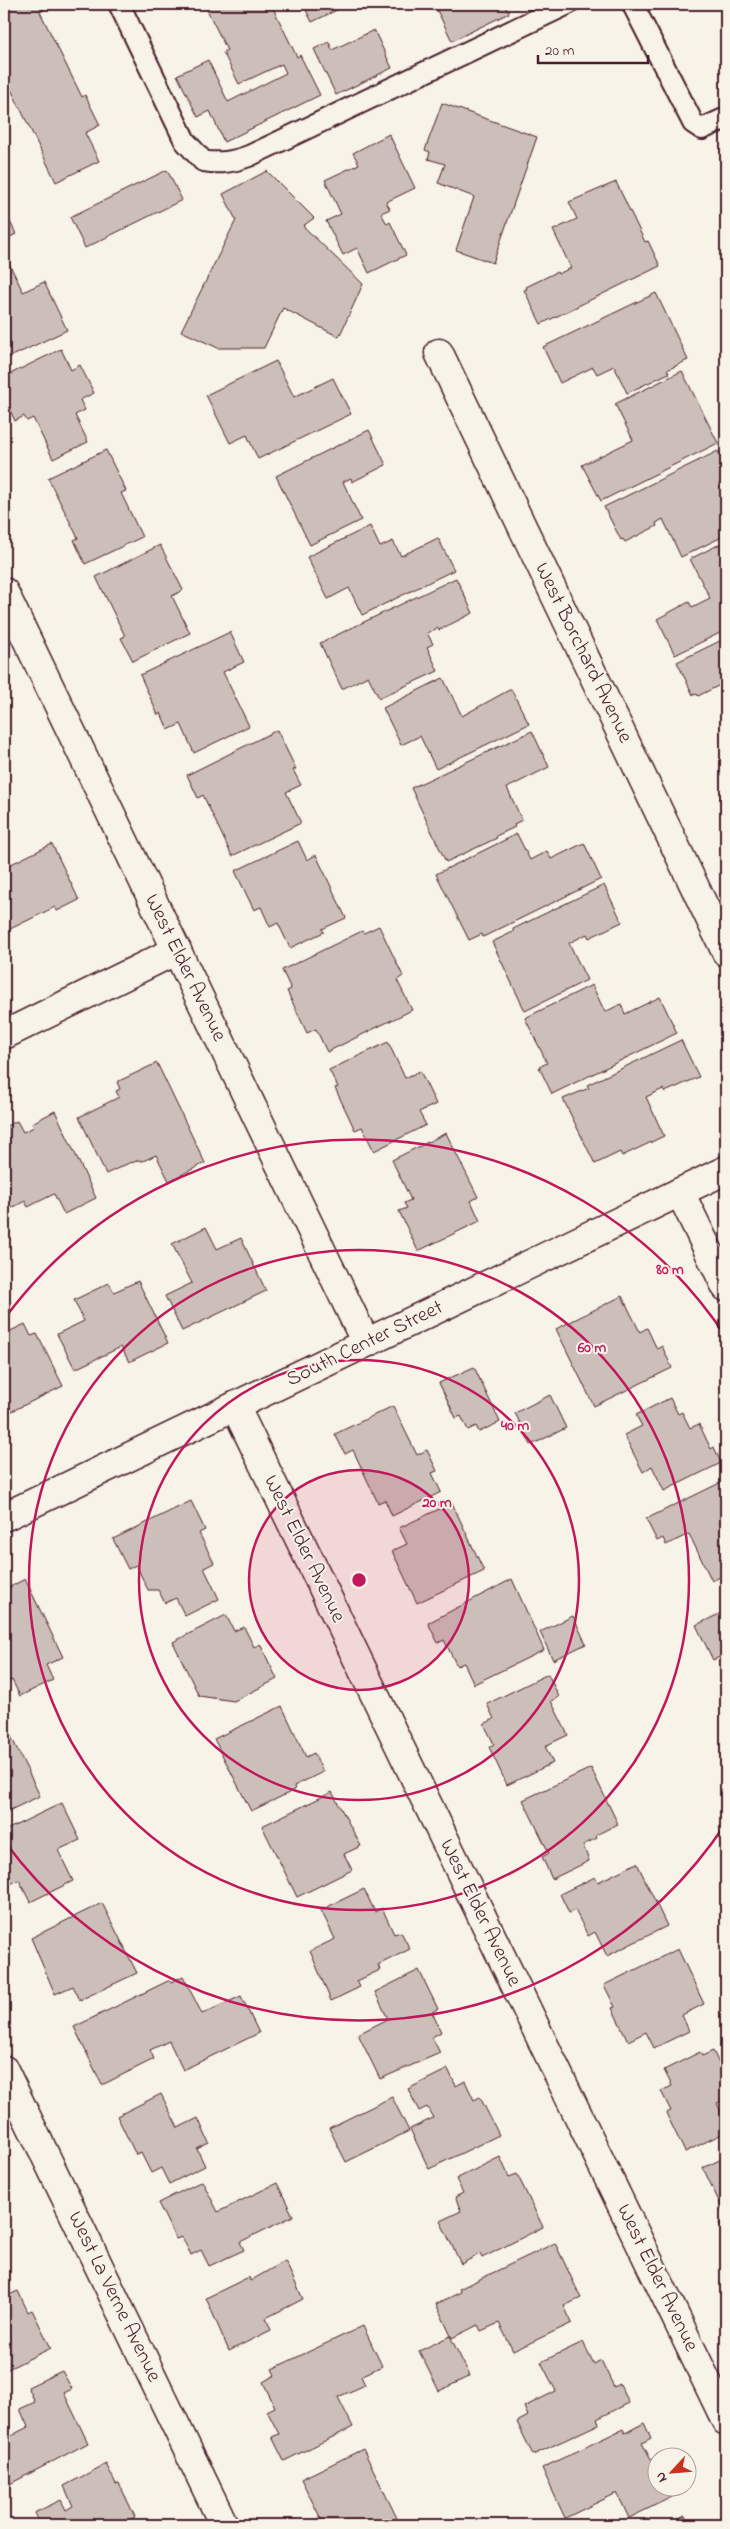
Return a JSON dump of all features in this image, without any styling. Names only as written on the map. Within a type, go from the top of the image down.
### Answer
[{"type":"street","name":"West Borchard Avenue","points":[[439,353],[726,952]]},
{"type":"street","name":"West Elder Avenue","points":[[4,592],[366,1343]]},
{"type":"street","points":[[4,1035],[177,950]]},
{"type":"street","name":"South Center Street","points":[[4,1517],[726,1170]]},
{"type":"street","points":[[680,1192],[726,1287]]},
{"type":"street","name":"West Elder Avenue","points":[[235,1406],[726,2420]]},
{"type":"street","name":"West La Verne Avenue","points":[[4,2070],[224,2525]]},
{"type":"lane","points":[[119,4],[185,141],[203,161],[229,163],[249,156],[568,4]]},
{"type":"lane","points":[[639,4],[634,7],[693,123],[702,129],[726,118]]},
{"type":"building","points":[[4,4],[41,4],[44,10],[40,12],[82,97],[85,95],[100,125],[85,133],[99,161],[56,182],[4,75]]},
{"type":"building","points":[[204,4],[271,4],[297,57],[300,55],[320,95],[224,142],[210,111],[198,117],[177,75],[208,60],[228,102],[286,73],[282,64],[239,84],[223,52],[227,50]]},
{"type":"building","points":[[303,4],[349,4],[312,22]]},
{"type":"building","points":[[434,4],[504,4],[509,13],[452,41]]},
{"type":"building","points":[[374,30],[392,68],[336,95],[314,49],[329,42],[332,50]]},
{"type":"building","points":[[442,103],[537,137],[493,263],[456,250],[474,197],[438,183],[445,164],[428,159],[430,152],[425,150]]},
{"type":"building","points":[[389,134],[415,188],[386,202],[390,209],[381,213],[387,224],[390,222],[406,255],[369,273],[357,248],[343,255],[326,221],[341,214],[325,180],[359,164],[353,153]]},
{"type":"building","points":[[167,170],[182,200],[85,248],[70,217]]},
{"type":"building","points":[[267,171],[314,218],[303,226],[363,284],[339,337],[283,308],[264,348],[218,348],[181,331],[236,220],[223,194]]},
{"type":"building","points":[[616,182],[645,242],[648,241],[660,266],[541,324],[524,290],[527,289],[526,287],[557,272],[558,274],[571,268],[553,230],[577,219],[569,202]]},
{"type":"building","points":[[4,183],[8,192],[6,198],[9,204],[4,206]]},
{"type":"building","points":[[4,209],[16,234],[4,240]]},
{"type":"building","points":[[6,257],[23,292],[44,282],[67,330],[4,360],[4,258]]},
{"type":"building","points":[[656,293],[688,360],[667,370],[669,373],[627,393],[614,366],[597,374],[593,367],[560,383],[543,347]]},
{"type":"building","points":[[61,349],[71,370],[80,365],[94,393],[80,400],[85,410],[75,415],[88,442],[53,459],[33,418],[27,421],[24,416],[15,421],[4,397],[4,377]]},
{"type":"building","points":[[276,361],[294,397],[333,378],[351,414],[258,459],[247,435],[230,443],[206,395]]},
{"type":"building","points":[[682,371],[718,443],[601,501],[582,465],[633,440],[615,404]]},
{"type":"building","points":[[369,430],[386,465],[352,482],[351,478],[343,482],[361,520],[310,545],[276,476]]},
{"type":"building","points":[[106,450],[126,491],[121,493],[142,537],[85,564],[74,540],[78,538],[48,478]]},
{"type":"building","points":[[718,451],[726,468],[726,535],[681,557],[663,519],[656,523],[657,526],[625,542],[623,539],[621,540],[604,507]]},
{"type":"building","points":[[370,526],[380,547],[393,541],[401,556],[438,538],[454,570],[362,615],[349,588],[328,599],[307,557]]},
{"type":"building","points":[[726,541],[726,630],[675,655],[657,619],[689,602],[692,607],[710,598],[690,559]]},
{"type":"building","points":[[160,545],[183,590],[172,596],[190,633],[133,661],[121,638],[125,636],[96,577]]},
{"type":"building","points":[[456,578],[473,613],[439,630],[438,628],[427,633],[433,644],[427,647],[438,671],[379,698],[368,676],[342,689],[320,643]]},
{"type":"building","points":[[230,632],[244,662],[223,672],[249,726],[194,753],[181,724],[168,730],[161,713],[158,715],[140,675]]},
{"type":"building","points":[[726,638],[726,682],[698,696],[697,694],[693,695],[677,662]]},
{"type":"building","points":[[443,678],[462,716],[511,689],[529,724],[436,769],[420,736],[401,745],[383,708]]},
{"type":"building","points":[[277,730],[296,769],[293,770],[301,785],[286,792],[301,823],[232,856],[203,795],[198,798],[187,775]]},
{"type":"building","points":[[532,731],[549,767],[507,788],[522,820],[514,824],[515,827],[496,836],[497,838],[446,862],[411,788]]},
{"type":"building","points":[[517,834],[530,860],[547,851],[551,859],[584,843],[601,879],[483,937],[482,934],[469,940],[436,874]]},
{"type":"building","points":[[298,841],[307,860],[316,855],[346,918],[322,929],[324,932],[290,948],[278,923],[270,927],[261,907],[254,910],[235,871]]},
{"type":"building","points":[[52,844],[79,900],[57,911],[55,907],[4,932],[4,862],[7,866]]},
{"type":"building","points":[[604,885],[622,922],[589,938],[587,934],[569,943],[587,980],[525,1011],[492,942],[513,932],[513,929]]},
{"type":"building","points":[[379,926],[403,976],[397,980],[412,1010],[327,1052],[316,1029],[307,1033],[287,991],[291,989],[282,970],[362,931],[364,933]]},
{"type":"building","points":[[592,985],[605,1012],[621,1004],[625,1014],[660,997],[677,1033],[552,1094],[539,1067],[547,1063],[525,1018]]},
{"type":"building","points":[[681,1040],[699,1077],[665,1092],[663,1089],[646,1097],[664,1136],[622,1156],[620,1152],[595,1164],[563,1099],[589,1088],[587,1085]]},
{"type":"building","points":[[388,1042],[405,1078],[420,1071],[436,1104],[419,1112],[426,1125],[374,1151],[362,1127],[355,1130],[335,1088],[338,1087],[329,1070]]},
{"type":"building","points":[[157,1063],[205,1163],[169,1181],[156,1155],[143,1161],[131,1162],[106,1174],[79,1117],[119,1097],[116,1091],[120,1089],[117,1082]]},
{"type":"building","points":[[55,1111],[96,1198],[64,1214],[54,1194],[28,1207],[25,1201],[4,1212],[4,1127],[17,1121],[23,1132],[34,1127],[32,1123]]},
{"type":"building","points":[[446,1133],[478,1197],[471,1201],[480,1221],[418,1251],[399,1211],[407,1208],[404,1203],[411,1200],[392,1160]]},
{"type":"building","points":[[206,1227],[217,1249],[241,1238],[266,1291],[182,1331],[165,1296],[192,1283],[172,1244]]},
{"type":"building","points":[[138,1281],[168,1343],[129,1362],[121,1347],[75,1369],[57,1334],[84,1321],[74,1300],[109,1283],[114,1292]]},
{"type":"building","points":[[622,1296],[640,1332],[647,1328],[657,1349],[662,1346],[672,1368],[594,1406],[556,1329]]},
{"type":"building","points":[[25,1324],[31,1336],[37,1334],[63,1386],[4,1415],[4,1334]]},
{"type":"building","points":[[474,1367],[500,1422],[479,1432],[476,1426],[468,1430],[461,1416],[456,1418],[439,1383]]},
{"type":"building","points":[[550,1395],[566,1428],[531,1445],[515,1413]]},
{"type":"building","points":[[670,1398],[678,1414],[682,1412],[690,1428],[699,1424],[711,1449],[714,1447],[721,1463],[664,1491],[652,1466],[643,1472],[624,1435],[642,1426],[636,1415]]},
{"type":"building","points":[[393,1406],[417,1455],[427,1450],[437,1471],[432,1473],[441,1492],[392,1516],[385,1500],[378,1503],[353,1450],[345,1454],[335,1434]]},
{"type":"building","points":[[726,1480],[726,1574],[712,1581],[689,1534],[666,1545],[663,1538],[657,1541],[646,1519]]},
{"type":"building","points":[[191,1501],[205,1530],[199,1533],[214,1563],[204,1568],[219,1599],[185,1616],[176,1598],[165,1603],[158,1590],[148,1590],[136,1565],[128,1569],[113,1539]]},
{"type":"building","points":[[452,1503],[484,1571],[417,1603],[392,1551],[407,1544],[399,1528]]},
{"type":"building","points":[[25,1579],[63,1657],[46,1665],[53,1680],[20,1696],[12,1680],[7,1683],[4,1677],[4,1590]]},
{"type":"building","points":[[512,1579],[544,1650],[474,1684],[464,1663],[457,1666],[444,1640],[438,1643],[428,1623]]},
{"type":"building","points":[[726,1611],[726,1654],[713,1660],[696,1625]]},
{"type":"building","points":[[226,1615],[234,1631],[244,1627],[254,1647],[260,1644],[277,1679],[234,1701],[199,1696],[173,1642]]},
{"type":"building","points":[[573,1616],[586,1644],[553,1660],[540,1632]]},
{"type":"building","points":[[548,1674],[559,1697],[551,1701],[568,1735],[545,1746],[553,1763],[507,1785],[489,1747],[494,1744],[484,1724],[494,1719],[487,1704]]},
{"type":"building","points":[[282,1706],[306,1757],[314,1753],[323,1772],[294,1786],[295,1790],[251,1811],[214,1739]]},
{"type":"building","points":[[4,1725],[40,1796],[4,1813]]},
{"type":"building","points":[[591,1768],[618,1824],[596,1835],[597,1838],[583,1845],[589,1861],[552,1879],[542,1857],[549,1853],[523,1800]]},
{"type":"building","points":[[332,1792],[361,1846],[344,1854],[352,1870],[297,1897],[262,1826]]},
{"type":"building","points":[[62,1803],[80,1840],[58,1850],[73,1881],[30,1902],[19,1880],[10,1884],[4,1869],[4,1831]]},
{"type":"building","points":[[637,1863],[667,1926],[607,1956],[595,1932],[588,1936],[575,1910],[569,1913],[560,1894],[595,1877],[598,1882]]},
{"type":"building","points":[[364,1889],[375,1912],[382,1908],[394,1934],[401,1932],[410,1949],[378,1965],[380,1970],[357,1981],[360,1987],[331,2001],[310,1951],[335,1939],[321,1910]]},
{"type":"building","points":[[102,1903],[137,1973],[80,2000],[73,1986],[55,1994],[31,1938]]},
{"type":"building","points":[[678,1949],[704,2004],[682,2015],[689,2031],[654,2048],[646,2032],[628,2041],[612,2008],[615,2007],[604,1985]]},
{"type":"building","points":[[419,1970],[438,2009],[432,2012],[441,2032],[432,2037],[440,2053],[380,2079],[358,2034],[388,2019],[375,1992]]},
{"type":"building","points":[[183,1976],[202,2014],[241,1996],[259,2033],[183,2070],[169,2041],[150,2050],[154,2059],[102,2085],[74,2027],[170,1980],[171,1982]]},
{"type":"building","points":[[713,2051],[721,2067],[726,2066],[726,2099],[717,2103],[726,2123],[726,2132],[685,2152],[666,2113],[671,2111],[661,2091],[672,2086],[664,2070],[700,2052],[702,2056]]},
{"type":"building","points":[[448,2069],[456,2086],[465,2081],[474,2100],[480,2097],[499,2135],[429,2169],[410,2129],[433,2118],[427,2107],[419,2111],[408,2089]]},
{"type":"building","points":[[161,2094],[178,2128],[198,2118],[209,2143],[197,2149],[205,2166],[169,2184],[161,2168],[151,2173],[141,2153],[136,2155],[117,2116]]},
{"type":"building","points":[[392,2097],[409,2131],[346,2162],[329,2128]]},
{"type":"building","points":[[500,2157],[509,2177],[517,2174],[543,2227],[482,2258],[480,2254],[461,2264],[440,2221],[461,2211],[455,2197],[463,2193],[456,2179]]},
{"type":"building","points":[[726,2157],[726,2216],[703,2168]]},
{"type":"building","points":[[202,2181],[218,2212],[277,2183],[293,2216],[240,2242],[244,2250],[209,2266],[201,2250],[191,2255],[182,2237],[176,2239],[158,2203]]},
{"type":"building","points":[[726,2219],[726,2237],[719,2223]]},
{"type":"building","points":[[555,2243],[581,2298],[564,2306],[572,2323],[513,2351],[499,2323],[481,2331],[478,2325],[452,2338],[436,2304],[461,2292],[459,2289]]},
{"type":"building","points":[[285,2261],[303,2299],[266,2318],[271,2330],[229,2351],[206,2298],[249,2277],[250,2281]]},
{"type":"building","points":[[4,2284],[9,2295],[18,2291],[28,2312],[32,2310],[51,2348],[6,2370],[4,2364]]},
{"type":"building","points":[[363,2326],[382,2366],[361,2376],[365,2385],[338,2397],[353,2427],[284,2461],[272,2437],[279,2434],[267,2411],[275,2407],[263,2382],[275,2375],[272,2369]]},
{"type":"building","points":[[450,2336],[470,2376],[439,2391],[419,2351]]},
{"type":"building","points":[[583,2342],[594,2364],[601,2360],[614,2387],[620,2384],[629,2403],[597,2419],[599,2424],[533,2455],[517,2422],[528,2416],[524,2407],[556,2391],[541,2362]]},
{"type":"building","points":[[62,2371],[72,2389],[64,2393],[88,2443],[6,2486],[4,2482],[4,2439],[28,2427],[20,2409],[35,2402],[28,2387]]},
{"type":"building","points":[[644,2423],[651,2438],[642,2443],[648,2454],[648,2496],[674,2496],[629,2518],[617,2493],[565,2518],[542,2468],[623,2429],[625,2433]]},
{"type":"building","points":[[363,2449],[397,2518],[383,2525],[324,2525],[301,2479]]},
{"type":"building","points":[[106,2464],[116,2484],[119,2483],[135,2517],[119,2525],[40,2525],[34,2513],[61,2500],[66,2510],[73,2506],[64,2486]]},
{"type":"building","points":[[685,2516],[689,2525],[666,2525]]},
{"type":"building","points":[[426,2520],[429,2525],[416,2525]]}]
